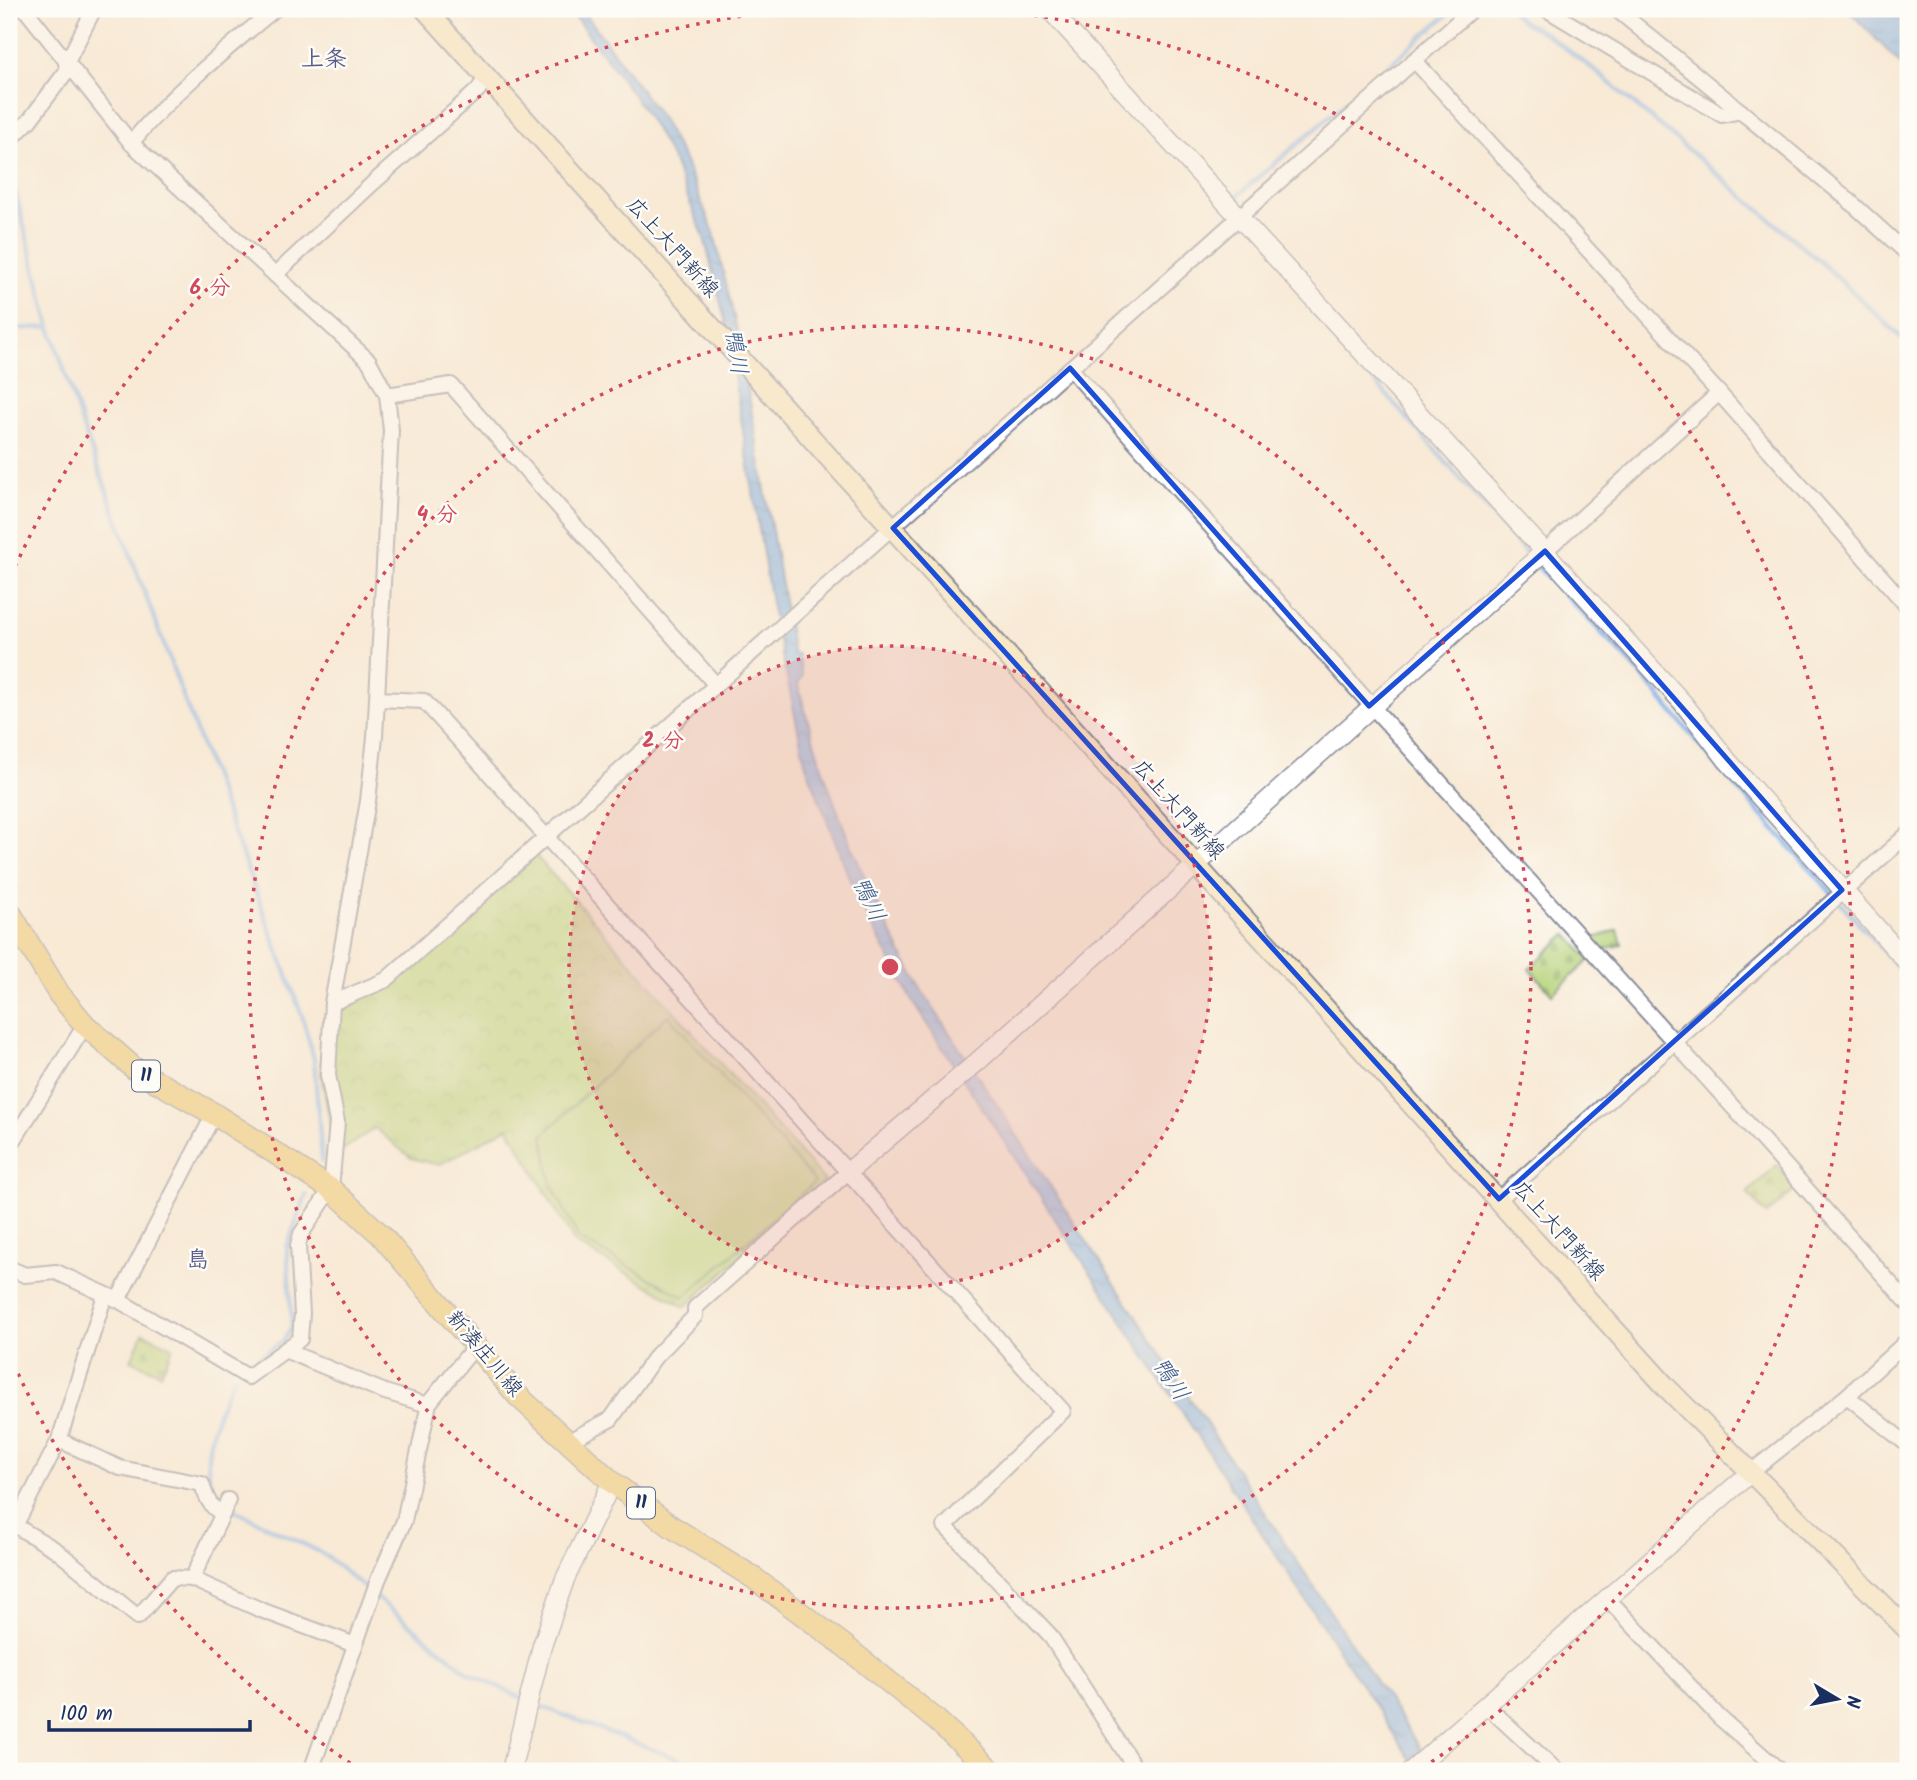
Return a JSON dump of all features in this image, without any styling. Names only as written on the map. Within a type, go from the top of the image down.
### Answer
[{"type":"main road","name":"広上大門新線","points":[[425,9],[488,75],[725,343],[1667,1388],[1908,1630]]},
{"type":"main road","name":"新湊庄川線","points":[[9,911],[59,994],[85,1025],[136,1070],[214,1114],[331,1189],[380,1235],[518,1396],[612,1482],[672,1527],[751,1576],[832,1637],[935,1718],[992,1771]]},
{"type":"street","points":[[9,1268],[25,1275],[55,1272],[112,1297],[248,1377],[300,1339],[302,1314],[298,1245],[301,1234],[331,1189],[337,1122],[328,1075],[332,1003],[368,801],[377,699],[391,430],[387,395],[369,361],[131,144],[25,9]]},
{"type":"street","points":[[9,141],[29,121],[68,66],[94,9]]},
{"type":"street","points":[[1049,9],[1683,703],[1727,760],[1908,964]]},
{"type":"street","points":[[332,1003],[386,980],[772,638],[1238,216],[1472,9]]},
{"type":"street","points":[[1546,9],[1722,115],[1741,111]]},
{"type":"street","points":[[1616,9],[1844,196],[1908,254]]},
{"type":"street","points":[[131,144],[157,112],[267,12]]},
{"type":"street","points":[[1414,60],[1719,393],[1908,607]]},
{"type":"street","points":[[275,275],[478,90],[488,75]]},
{"type":"street","points":[[1070,368],[1369,706],[1675,1041],[1908,1303]]},
{"type":"street","points":[[387,395],[451,386],[716,685]]},
{"type":"street","points":[[567,1442],[611,1419],[654,1358],[695,1316],[695,1308],[976,1063],[1719,393]]},
{"type":"street","points":[[377,699],[424,701],[1063,1411],[945,1526],[1049,1634],[1137,1771]]},
{"type":"street","points":[[1499,1199],[1842,890],[1908,834]]},
{"type":"street","points":[[9,1148],[85,1025]]},
{"type":"street","points":[[214,1114],[112,1297],[59,1440],[13,1523],[56,1550],[138,1617],[172,1578],[192,1579],[261,1610],[355,1645]]},
{"type":"street","points":[[1411,1771],[1488,1707],[1751,1472],[1847,1396],[1908,1340]]},
{"type":"street","points":[[310,1771],[378,1580],[404,1521],[428,1405],[476,1345]]},
{"type":"street","points":[[287,1351],[385,1392],[428,1405]]},
{"type":"street","points":[[1847,1396],[1908,1445]]},
{"type":"street","points":[[59,1440],[120,1468],[202,1484],[205,1495],[217,1511],[225,1506],[192,1579]]},
{"type":"street","points":[[511,1771],[542,1646],[565,1579],[612,1482]]},
{"type":"street","points":[[1609,1600],[1719,1717],[1780,1771]]},
{"type":"street","points":[[1488,1707],[1557,1771]]},
{"type":"highlighted area","points":[[1070,368],[1369,706],[1545,551],[1842,890],[1499,1199],[893,528]]},
{"type":"green space","points":[[535,855],[825,1181],[685,1307],[575,1243],[508,1127],[439,1165],[411,1158],[375,1128],[335,1155],[321,1075],[325,1018],[391,983]]},
{"type":"green space","points":[[1618,930],[1622,944],[1598,952],[1589,940]]},
{"type":"green space","points":[[1567,934],[1590,960],[1552,994],[1529,968]]},
{"type":"green space","points":[[668,1015],[815,1182],[684,1297],[579,1239],[551,1183],[543,1135]]},
{"type":"green space","points":[[1777,1165],[1797,1187],[1767,1215],[1747,1193]]},
{"type":"green space","points":[[143,1333],[173,1347],[161,1374],[131,1360]]},
{"type":"water","name":"鴨川","points":[[569,9],[582,9],[662,119],[685,162],[714,233],[739,338],[793,654],[798,654],[802,677],[798,684],[835,804],[883,916],[922,991],[1435,1771],[1418,1771],[913,1003],[854,891],[805,762],[771,603],[725,320],[704,237],[673,161],[656,130]]},
{"type":"water","points":[[1847,9],[1908,9],[1908,72]]},
{"type":"waterway","points":[[1242,209],[1237,196],[1454,9]]},
{"type":"waterway","points":[[1510,9],[1522,21],[1546,34],[1592,68],[1823,264],[1908,344]]},
{"type":"waterway","points":[[9,168],[50,327],[83,427],[301,1013],[314,1059],[322,1162]]},
{"type":"waterway","points":[[1312,310],[1530,558]]},
{"type":"waterway","points":[[9,329],[50,327]]},
{"type":"waterway","points":[[1536,565],[1640,673],[1714,762],[1908,978]]},
{"type":"waterway","points":[[245,1367],[283,1341],[292,1326],[287,1247],[306,1195]]},
{"type":"waterway","points":[[221,1503],[213,1489],[208,1457],[215,1423],[235,1376]]},
{"type":"waterway","points":[[230,1508],[322,1553],[469,1673],[524,1699]]},
{"type":"waterway","points":[[532,1703],[709,1771]]},
{"type":"district","name":"上条","points":[[324,60]]},
{"type":"district","name":"島","points":[[198,1261]]}]
